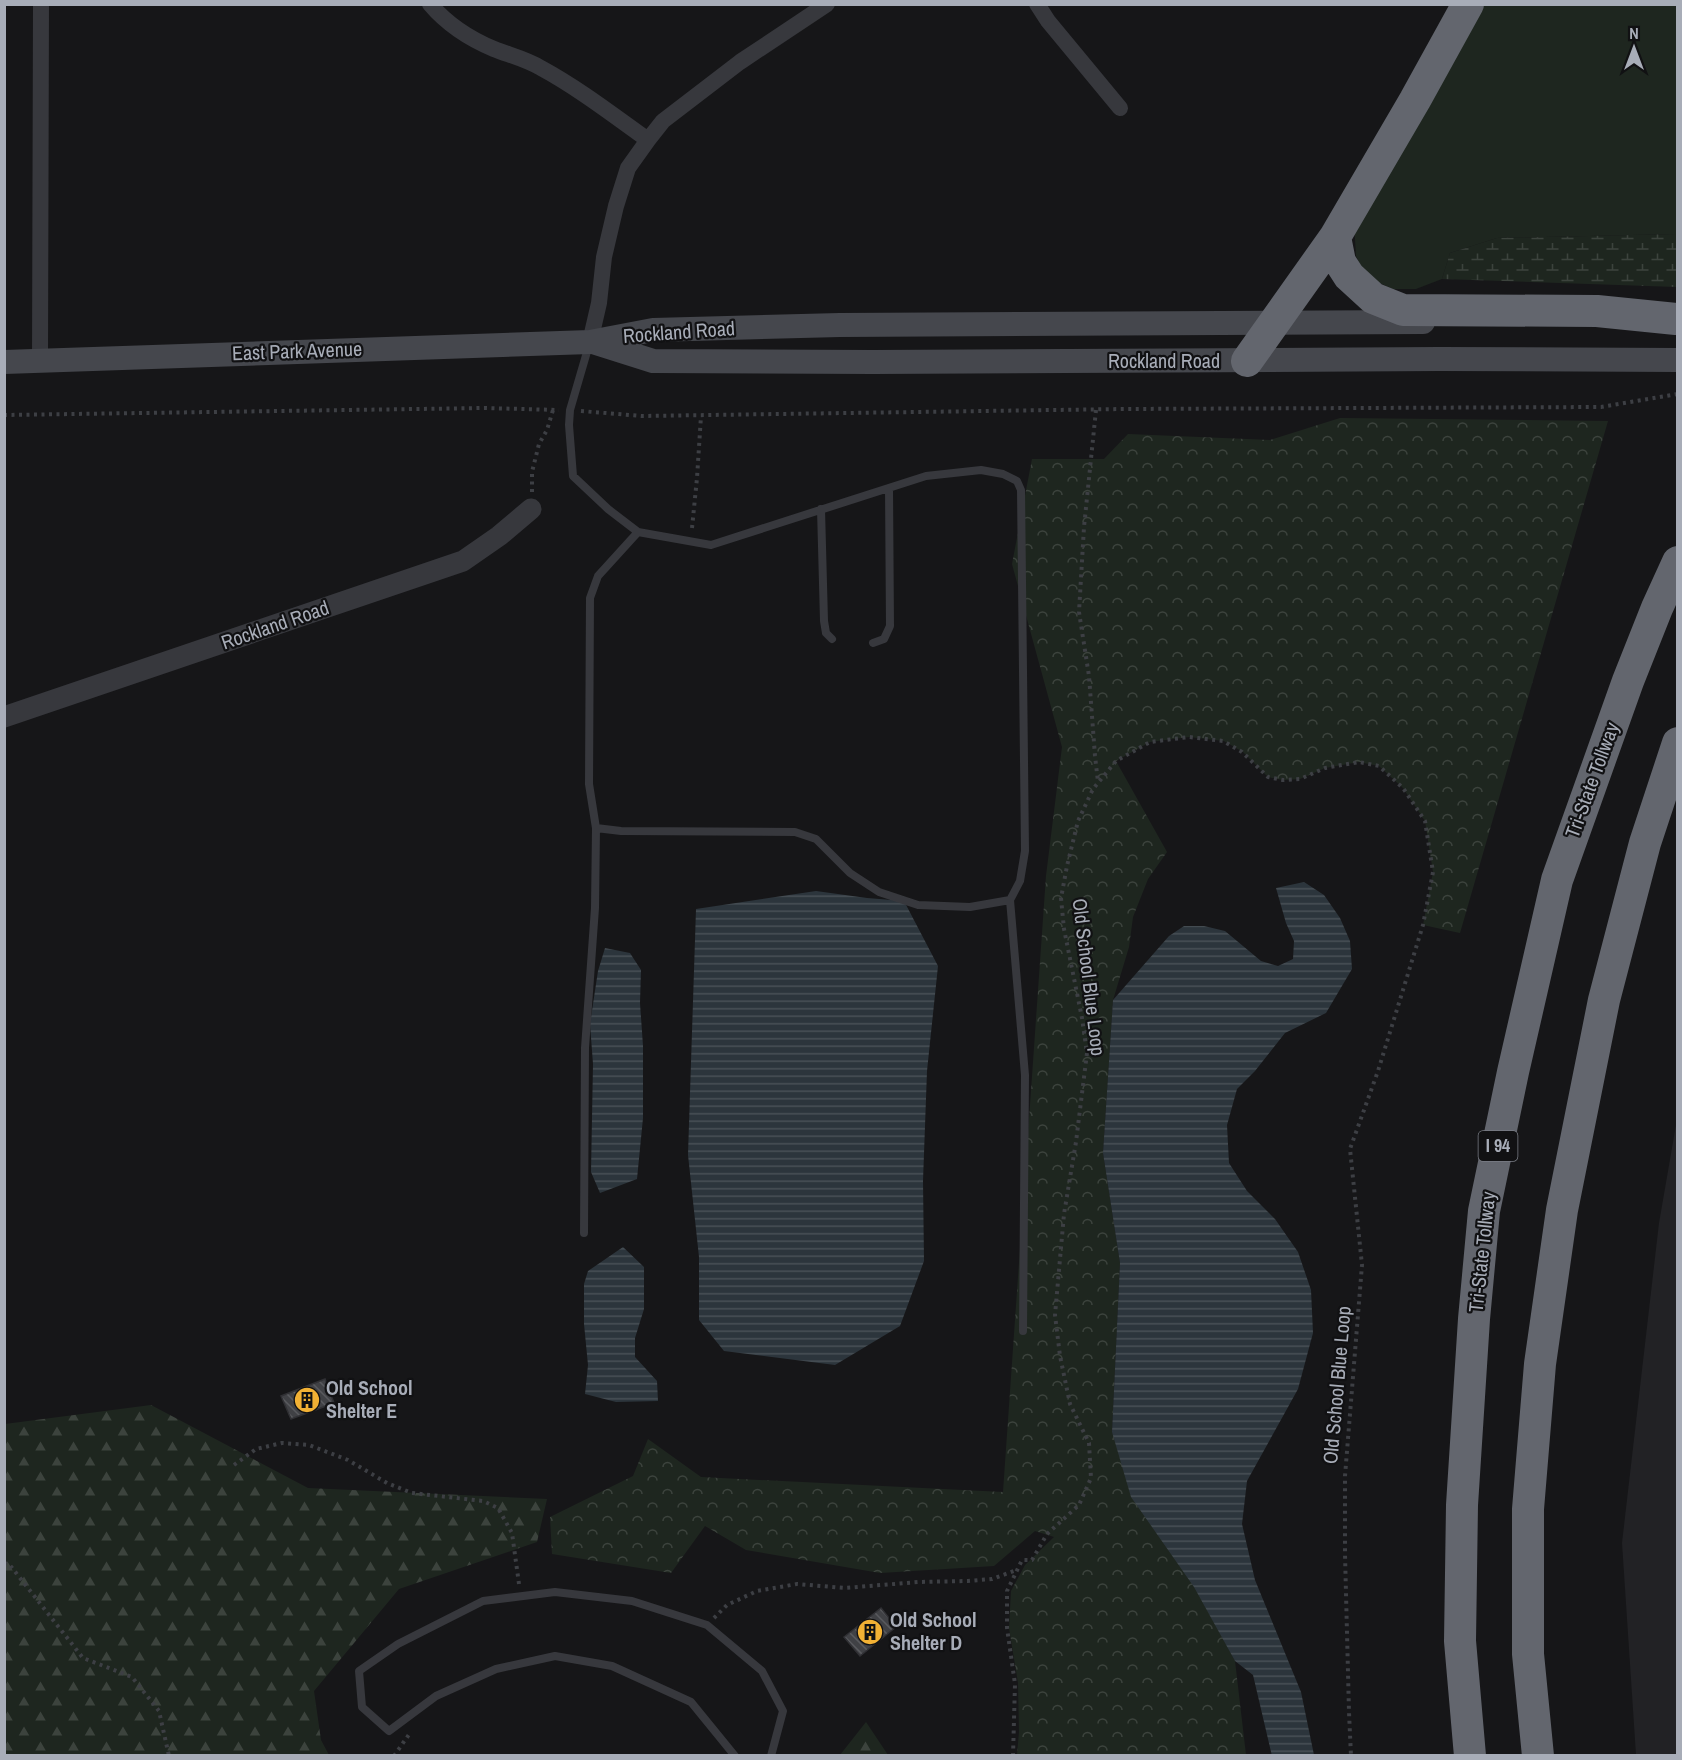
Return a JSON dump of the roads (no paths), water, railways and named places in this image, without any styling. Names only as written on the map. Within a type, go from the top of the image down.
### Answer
[{"type":"highway","points":[[1247,361],[1335,237],[1468,4]]},
{"type":"highway","points":[[1335,237],[1340,262],[1349,276],[1372,298],[1402,310],[1597,311],[1677,319]]},
{"type":"highway","name":"Tri-State Tollway","points":[[1470,1755],[1460,1641],[1462,1505],[1474,1318],[1484,1211],[1557,880],[1628,681],[1656,608],[1677,562]]},
{"type":"highway","points":[[1538,1755],[1528,1654],[1528,1509],[1540,1364],[1562,1210],[1604,1000],[1645,843],[1677,743]]},
{"type":"main road","name":"Rockland Road","points":[[590,342],[653,330],[840,325],[1677,319]]},
{"type":"main road","name":"East Park Avenue","points":[[4,362],[358,348],[590,342]]},
{"type":"main road","name":"Rockland Road","points":[[590,342],[653,361],[1677,360]]},
{"type":"street","points":[[40,361],[41,4]]},
{"type":"street","points":[[430,4],[467,36],[494,49],[529,61],[560,78],[648,140]]},
{"type":"street","points":[[590,342],[599,303],[603,257],[628,168],[663,121],[740,62],[827,4]]},
{"type":"street","points":[[1037,4],[1048,21],[1120,108]]},
{"type":"street","name":"Rockland Road","points":[[4,717],[464,561],[531,509]]},
{"type":"lane","points":[[590,342],[570,410],[573,476],[608,509],[638,532],[711,544],[926,476],[981,470],[1003,474],[1017,481],[1021,490],[1025,851],[1020,881],[1010,900],[1025,1075],[1023,1331]]},
{"type":"lane","points":[[873,643],[884,639],[890,626],[889,488]]},
{"type":"lane","points":[[821,509],[824,621],[826,633],[832,639]]},
{"type":"lane","points":[[584,1233],[585,1048],[595,908],[596,828],[589,784],[590,598],[598,576],[638,532]]},
{"type":"lane","points":[[596,828],[621,831],[795,832],[816,839],[850,873],[879,892],[918,904],[970,907],[1010,900]]},
{"type":"lane","points":[[735,1755],[692,1702],[612,1666],[555,1656],[496,1669],[436,1696],[389,1731],[362,1707],[358,1671],[398,1644],[483,1601],[555,1592],[632,1601],[707,1625],[762,1671],[783,1711],[771,1755]]},
{"type":"place","name":"Old School Shelter E","points":[[307,1400]]},
{"type":"place","name":"Old School Shelter D","points":[[870,1632]]}]
